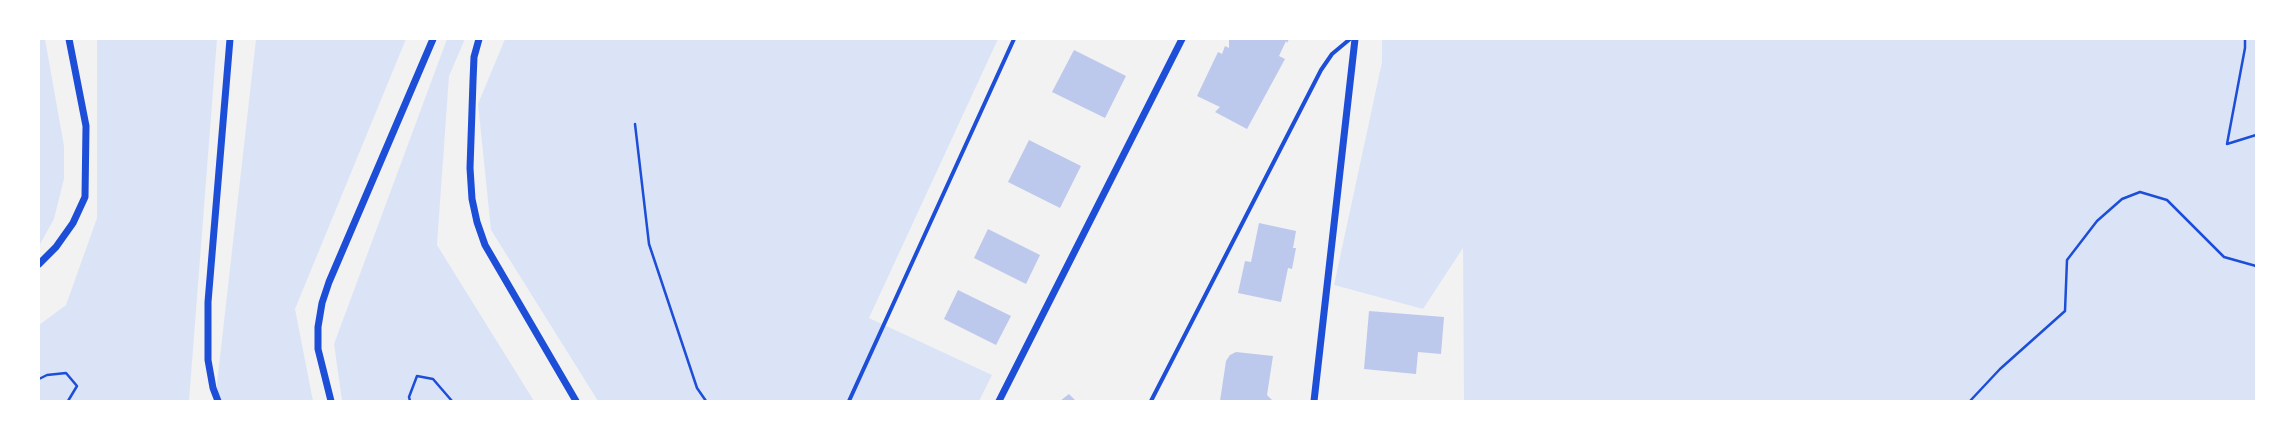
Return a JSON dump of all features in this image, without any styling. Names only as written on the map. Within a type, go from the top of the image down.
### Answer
[{"type":"street","points":[[39,264],[56,247],[72,223],[85,197],[86,126],[69,39]]},
{"type":"street","points":[[218,401],[213,388],[208,360],[208,302],[230,39]]},
{"type":"street","points":[[331,401],[318,349],[318,327],[322,303],[329,282],[433,39]]},
{"type":"street","points":[[479,39],[473,69],[470,168],[472,199],[477,222],[485,245],[576,401]]},
{"type":"street","points":[[849,401],[1014,39]]},
{"type":"street","points":[[999,401],[1182,39]]},
{"type":"street","points":[[1151,401],[1321,70],[1332,54],[1350,39]]},
{"type":"street","points":[[1314,401],[1355,39]]},
{"type":"path","points":[[2245,39],[2246,48],[2227,144],[2256,135]]},
{"type":"path","points":[[635,124],[649,244],[697,388],[706,401]]},
{"type":"path","points":[[1970,401],[2000,369],[2065,311],[2067,260],[2097,221],[2122,199],[2140,192],[2168,200],[2224,257],[2256,266]]},
{"type":"path","points":[[39,378],[47,375],[66,373],[77,386],[68,401]]},
{"type":"path","points":[[410,401],[409,397],[417,376],[433,379],[452,401]]},
{"type":"shaded area","points":[[39,39],[45,39],[64,146],[64,179],[54,219],[39,246]]},
{"type":"shaded area","points":[[97,39],[217,39],[189,401],[39,401],[39,325],[66,305],[97,218]]},
{"type":"shaded area","points":[[256,39],[406,39],[295,309],[313,401],[215,401]]},
{"type":"shaded area","points":[[447,39],[465,39],[449,76],[437,245],[534,401],[342,401],[334,344]]},
{"type":"shaded area","points":[[505,39],[998,39],[869,318],[992,375],[979,401],[598,401],[491,230],[478,104]]},
{"type":"shaded area","points":[[1382,39],[2256,39],[2256,401],[1464,401],[1463,248],[1423,309],[1334,285],[1382,62]]},
{"type":"building","points":[[1229,39],[1289,39],[1287,43],[1286,41],[1279,56],[1285,59],[1247,129],[1215,112],[1220,107],[1197,96],[1218,52],[1222,54],[1225,46],[1229,48]]},
{"type":"building","points":[[1074,50],[1126,76],[1105,118],[1052,92]]},
{"type":"building","points":[[1029,140],[1081,166],[1060,208],[1008,182]]},
{"type":"building","points":[[1259,223],[1296,231],[1293,248],[1296,248],[1292,269],[1288,268],[1281,302],[1238,293],[1245,261],[1251,262]]},
{"type":"building","points":[[988,229],[1040,255],[1026,284],[974,258]]},
{"type":"building","points":[[958,290],[1011,316],[996,345],[944,319]]},
{"type":"building","points":[[1369,311],[1444,317],[1441,354],[1418,352],[1416,374],[1364,369]]},
{"type":"building","points":[[1236,352],[1273,356],[1267,395],[1273,401],[1220,401],[1226,361],[1230,355]]},
{"type":"building","points":[[1069,394],[1076,401],[1060,401]]}]
